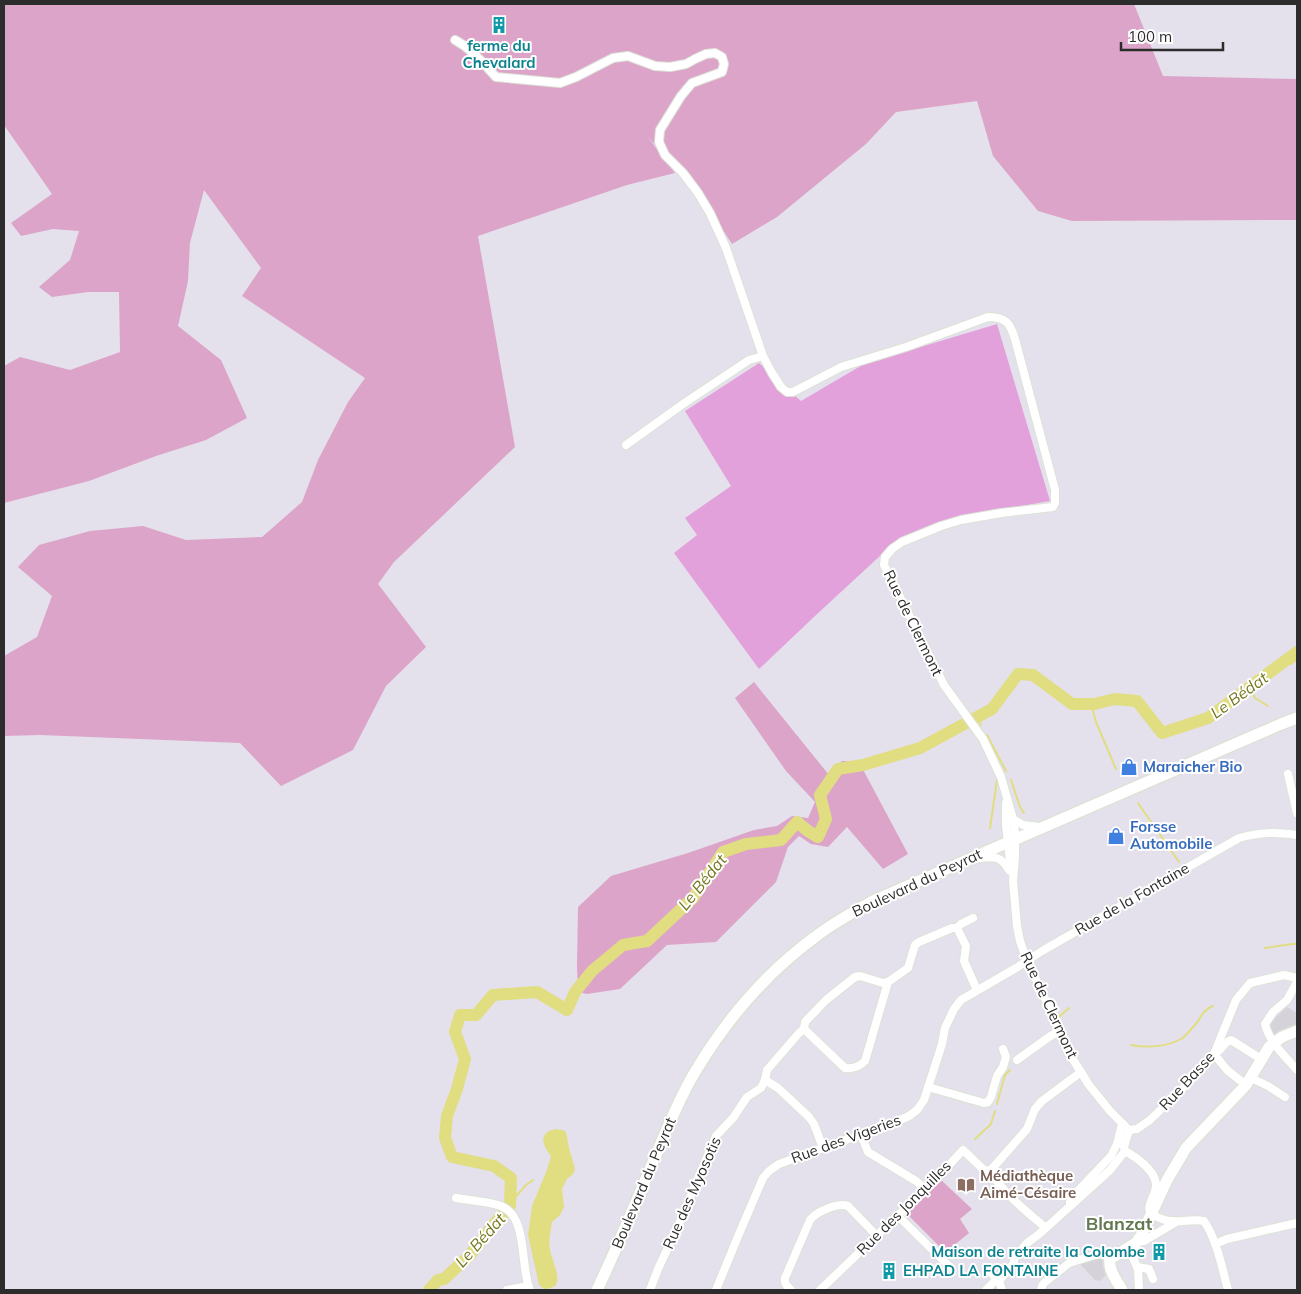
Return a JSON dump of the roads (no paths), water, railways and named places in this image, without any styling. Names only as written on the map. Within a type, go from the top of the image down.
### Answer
[{"type":"main road","name":"Boulevard du Peyrat","points":[[597,1290],[676,1109],[694,1073],[720,1034],[758,987],[814,937],[873,901],[1297,718]]},
{"type":"main road","name":"Boulevard du Peyrat","points":[[1243,741],[1297,724]]},
{"type":"main road","points":[[1122,1290],[1111,1269],[1110,1259],[1132,1245],[1141,1236],[1186,1148],[1249,1081],[1269,1047],[1282,1037],[1297,1031]]},
{"type":"street","points":[[455,40],[475,54],[496,77],[560,83],[613,58],[628,56],[655,66],[670,68],[686,64],[706,54],[715,53],[722,57],[724,64],[722,72],[692,83],[681,96],[660,130],[659,142],[665,155],[683,173],[710,213],[726,248],[763,356],[749,360],[626,445]]},
{"type":"street","name":"Rue de Clermont","points":[[763,356],[781,387],[787,392],[793,392],[841,367],[906,347],[988,317],[1003,319],[1011,326],[1055,490],[1053,508],[1001,513],[961,520],[941,526],[902,542],[885,557],[884,565],[944,685],[983,739],[1002,776],[1013,819],[1011,841],[1011,872],[1013,881]]},
{"type":"street","points":[[1288,774],[1297,812]]},
{"type":"street","points":[[1006,791],[1011,841]]},
{"type":"street","points":[[1013,819],[1023,825],[1042,827]]},
{"type":"street","name":"Rue de la Fontaine","points":[[1027,961],[1239,838],[1267,833],[1297,835]]},
{"type":"street","name":"Rue de Clermont","points":[[1011,841],[1017,926],[1020,942],[1027,961],[1067,1050],[1089,1085],[1129,1130]]},
{"type":"street","points":[[967,860],[996,858],[1004,861],[1011,872]]},
{"type":"street","points":[[958,928],[960,924],[973,918]]},
{"type":"street","points":[[804,1029],[845,1068],[852,1069],[861,1065],[865,1061],[888,982],[908,968],[915,945],[952,928],[958,928]]},
{"type":"street","points":[[958,928],[966,946],[964,961],[978,990]]},
{"type":"street","name":"Rue des Vigeries","points":[[718,1289],[763,1178],[778,1164],[910,1116],[924,1100],[945,1028],[954,1009],[961,1000],[1027,961]]},
{"type":"street","name":"Rue Basse","points":[[1129,1130],[1137,1129],[1150,1120],[1214,1054],[1236,1000],[1250,983],[1284,975],[1297,978]]},
{"type":"street","name":"Rue des Myosotis","points":[[650,1290],[716,1136],[733,1118],[747,1097],[761,1088],[767,1070],[804,1029],[805,1022],[826,1000],[855,977],[860,976],[883,983],[888,982]]},
{"type":"street","points":[[1297,982],[1287,1000],[1273,1012],[1266,1024],[1267,1031],[1274,1043],[1297,1070]]},
{"type":"street","points":[[1018,1060],[1059,1031]]},
{"type":"street","points":[[1261,1059],[1231,1040],[1214,1054],[1227,1070],[1249,1081],[1268,1086],[1285,1097]]},
{"type":"street","points":[[928,1087],[984,1103],[988,1102],[997,1076],[1005,1062],[1006,1057],[1003,1049]]},
{"type":"street","points":[[1046,1228],[996,1181],[990,1171],[1027,1129],[1035,1108],[1081,1072]]},
{"type":"street","points":[[765,1080],[778,1088],[814,1124],[823,1148]]},
{"type":"street","points":[[1070,1206],[1074,1195],[1104,1166],[1111,1156],[1117,1144],[1122,1124]]},
{"type":"street","points":[[986,1290],[994,1282],[999,1281],[1027,1243],[1110,1170],[1125,1152],[1124,1147],[1129,1130]]},
{"type":"street","points":[[861,1135],[868,1152],[925,1188]]},
{"type":"street","name":"Rue des Jonquilles","points":[[820,1290],[898,1216],[963,1150],[984,1170],[990,1171]]},
{"type":"street","points":[[1125,1152],[1153,1174],[1156,1190],[1149,1204],[1152,1213],[1164,1220],[1176,1222],[1199,1220],[1204,1221],[1208,1226],[1228,1290]]},
{"type":"street","points":[[456,1198],[502,1206],[515,1218],[529,1288],[507,1290]]},
{"type":"street","points":[[791,1290],[784,1281],[814,1214],[844,1204],[877,1236]]},
{"type":"street","points":[[898,1216],[951,1268]]},
{"type":"street","points":[[1139,1290],[1137,1267],[1132,1245],[1144,1241],[1176,1222]]},
{"type":"street","points":[[1215,1244],[1227,1239],[1297,1223]]},
{"type":"street","points":[[1041,1290],[1044,1283],[1069,1263],[1101,1253],[1110,1259]]},
{"type":"street","points":[[1137,1267],[1149,1269],[1153,1279]]},
{"type":"street","points":[[987,1270],[999,1281],[1002,1290]]},
{"type":"waterway","name":"Le Bédat","points":[[429,1290],[438,1280],[444,1279],[469,1256],[510,1206],[511,1178],[494,1166],[452,1157],[445,1138],[447,1116],[465,1059],[455,1032],[460,1015],[476,1015],[493,995],[537,992],[567,1010],[575,992],[592,971],[623,945],[647,941],[693,898],[723,852],[746,844],[781,840],[797,822],[818,837],[826,819],[820,795],[838,769],[863,765],[920,748],[992,709],[1018,674],[1033,675],[1072,704],[1094,704],[1115,699],[1137,701],[1162,733],[1208,718],[1297,652]]},
{"type":"waterway","points":[[1291,664],[1297,659]]},
{"type":"waterway","points":[[1250,687],[1255,698],[1268,706]]},
{"type":"waterway","points":[[1091,704],[1096,722],[1116,769]]},
{"type":"waterway","name":"Le Bédat","points":[[974,722],[978,720],[981,725]]},
{"type":"waterway","points":[[987,735],[1006,771]]},
{"type":"waterway","points":[[990,828],[997,780]]},
{"type":"waterway","points":[[1011,780],[1020,807],[1024,813]]},
{"type":"waterway","points":[[1138,803],[1179,862]]},
{"type":"waterway","points":[[1265,948],[1297,944]]},
{"type":"waterway","points":[[1131,1045],[1156,1046],[1175,1042],[1185,1036],[1198,1022],[1204,1012],[1213,1006]]},
{"type":"waterway","points":[[1059,1017],[1069,1008]]},
{"type":"waterway","points":[[1020,1062],[1025,1059]]},
{"type":"waterway","points":[[997,1104],[1005,1075],[1010,1070]]},
{"type":"waterway","points":[[975,1139],[991,1124],[995,1111]]},
{"type":"waterway","points":[[510,1203],[533,1180]]},
{"type":"place","name":"ferme du Chevalard","points":[[499,25]]},
{"type":"place","name":"Maraicher Bio","points":[[1129,767]]},
{"type":"place","name":"Forsse Automobile","points":[[1116,836]]},
{"type":"place","name":"Médiathèque Aimé-Césaire","points":[[966,1185]]},
{"type":"place","name":"Maison de retraite la Colombe","points":[[1159,1252]]},
{"type":"place","name":"EHPAD LA FONTAINE","points":[[889,1271]]},
{"type":"district","name":"Blanzat","points":[[1119,1224]]}]
